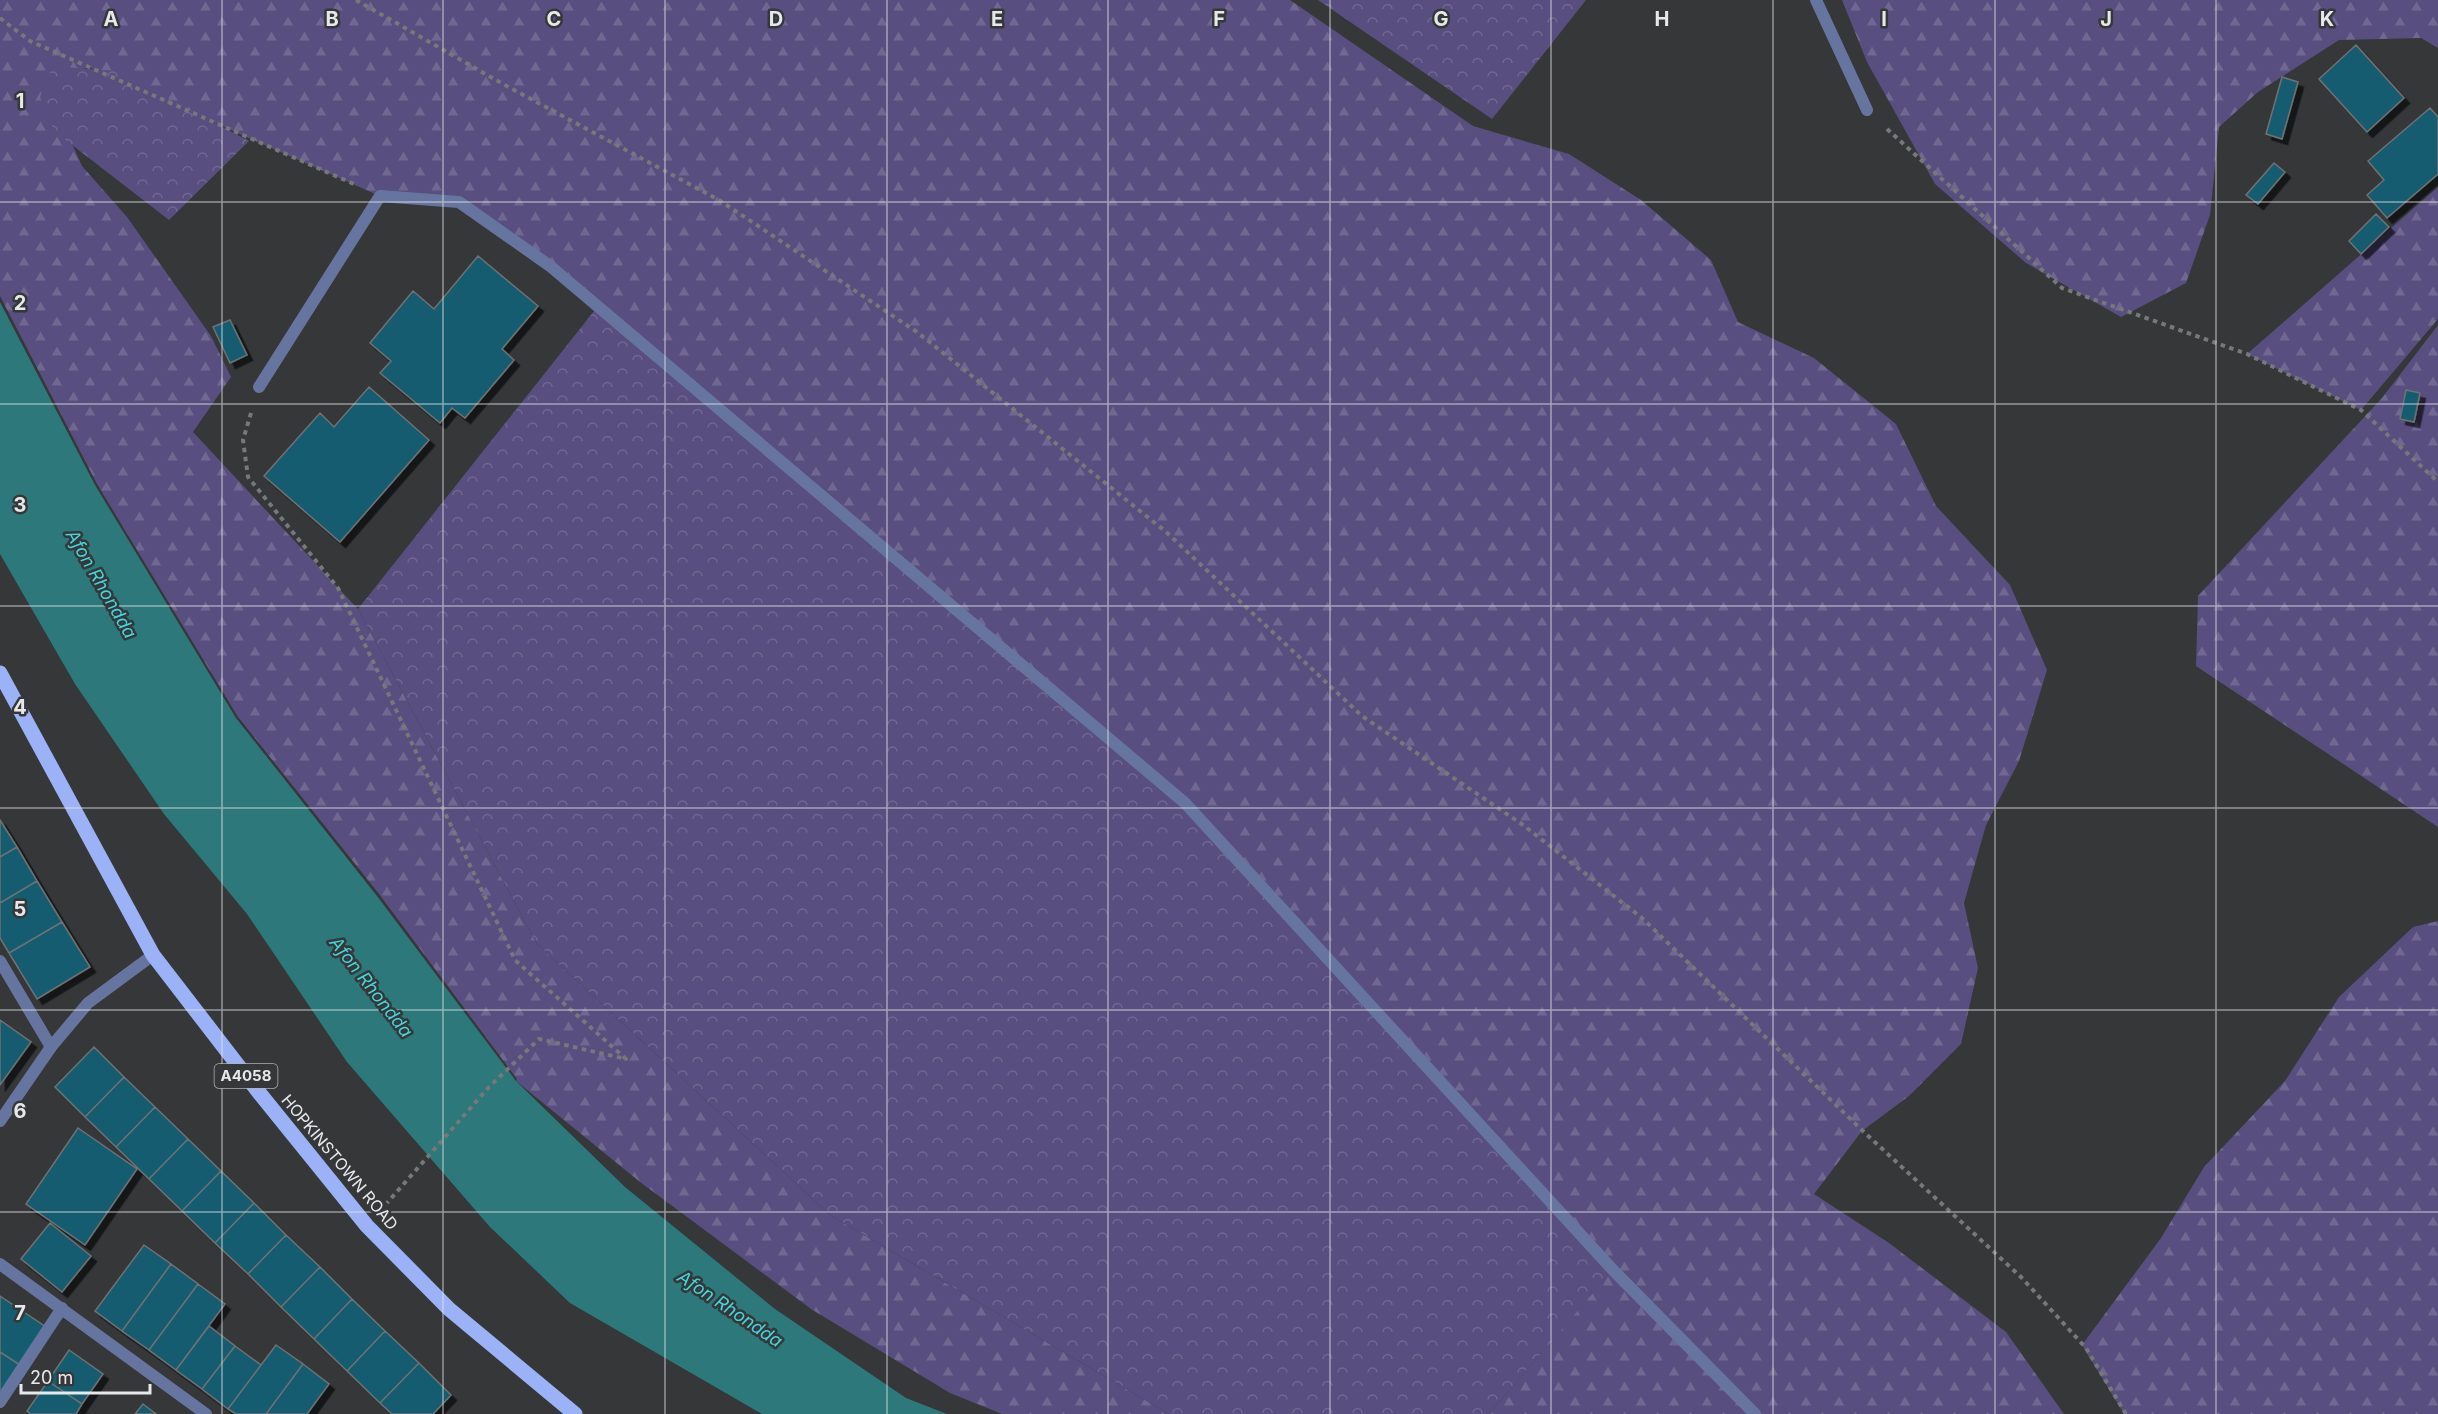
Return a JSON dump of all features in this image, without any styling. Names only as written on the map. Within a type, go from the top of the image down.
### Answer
[{"type":"main road","name":"HOPKINSTOWN ROAD","points":[[0,673],[153,956],[367,1227],[449,1309],[575,1414]]},
{"type":"street","points":[[1816,0],[1867,110]]},
{"type":"street","points":[[259,387],[380,196],[459,202],[550,266],[1185,803],[1613,1270],[1755,1414]]},
{"type":"street","points":[[0,1120],[51,1047],[88,1003],[153,956]]},
{"type":"street","points":[[0,961],[51,1047]]},
{"type":"street","points":[[0,1264],[206,1414]]},
{"type":"street","points":[[0,1402],[62,1308]]},
{"type":"path","points":[[356,0],[502,84],[718,200],[917,332],[1165,531],[1362,716],[1523,825],[1641,918],[1865,1133],[2021,1276],[2086,1348],[2126,1414]]},
{"type":"path","points":[[0,18],[30,41],[380,196]]},
{"type":"path","points":[[1867,110],[2062,288],[2247,354],[2361,410],[2438,482]]},
{"type":"path","points":[[259,387],[243,440],[248,477],[338,588],[515,960],[626,1059],[539,1039],[489,1087],[409,1175]]},
{"type":"green space","points":[[0,0],[1290,0],[1473,126],[1569,154],[1641,200],[1711,260],[1738,322],[1814,358],[1896,424],[1936,506],[2010,585],[2047,670],[2019,761],[1986,825],[1964,903],[1978,968],[1961,1044],[1909,1096],[1862,1131],[1814,1194],[1889,1243],[2006,1332],[2064,1414],[1489,1414],[1613,1269],[550,266],[459,202],[382,197],[86,66],[61,119],[82,166],[127,217],[211,336],[231,377],[193,432],[358,609],[537,944],[830,1215],[1169,1414],[1002,1414],[950,1393],[811,1309],[640,1182],[516,1081],[517,1079],[379,894],[238,717],[97,484],[0,296]]},
{"type":"green space","points":[[1318,0],[1586,0],[1492,119]]},
{"type":"green space","points":[[1842,0],[2438,0],[2438,48],[2421,38],[2339,40],[2258,92],[2219,127],[2210,215],[2186,283],[2121,317],[2026,263],[1935,184],[1867,62]]},
{"type":"green space","points":[[53,66],[115,71],[249,141],[169,220],[54,131],[40,97]]},
{"type":"green space","points":[[2438,187],[2438,319],[2361,410],[2247,354]]},
{"type":"green space","points":[[598,306],[1185,803],[1613,1270],[1489,1414],[1169,1414],[830,1215],[537,944],[358,609]]},
{"type":"green space","points":[[2438,325],[2438,827],[2196,666],[2198,596],[2382,398]]},
{"type":"green space","points":[[2438,921],[2438,1414],[2124,1414],[2082,1345],[2161,1238],[2204,1167],[2285,1081],[2339,997],[2413,927]]},
{"type":"water","name":"Afon Rhondda","points":[[0,302],[95,485],[236,718],[377,896],[516,1081],[625,1187],[775,1309],[906,1398],[947,1414],[762,1414],[570,1303],[490,1227],[347,1062],[247,914],[164,814],[75,684],[0,554]]},
{"type":"building","points":[[2356,45],[2404,98],[2367,132],[2319,79]]},
{"type":"building","points":[[2282,77],[2298,82],[2282,139],[2266,134]]},
{"type":"building","points":[[2430,108],[2438,117],[2438,174],[2387,218],[2367,195],[2384,180],[2368,161]]},
{"type":"building","points":[[2274,163],[2285,172],[2258,204],[2246,195]]},
{"type":"building","points":[[2376,214],[2389,227],[2361,254],[2349,241]]},
{"type":"building","points":[[478,256],[538,306],[502,349],[514,360],[465,418],[452,408],[440,423],[380,373],[391,361],[370,343],[413,291],[434,309]]},
{"type":"building","points":[[230,320],[247,355],[230,363],[213,327]]},
{"type":"building","points":[[369,387],[429,440],[340,542],[264,476],[320,413],[334,427]]},
{"type":"building","points":[[2406,390],[2420,393],[2414,422],[2400,419]]},
{"type":"building","points":[[0,820],[17,847],[0,857]]},
{"type":"building","points":[[17,847],[37,881],[0,903],[0,857]]},
{"type":"building","points":[[37,881],[62,922],[9,953],[0,938],[0,903]]},
{"type":"building","points":[[62,922],[90,967],[37,999],[9,953]]},
{"type":"building","points":[[0,1020],[31,1042],[0,1085]]},
{"type":"building","points":[[94,1047],[124,1077],[85,1117],[55,1087]]},
{"type":"building","points":[[124,1077],[155,1107],[116,1147],[85,1117]]},
{"type":"building","points":[[155,1107],[188,1139],[149,1179],[116,1147]]},
{"type":"building","points":[[78,1128],[137,1169],[85,1245],[26,1204]]},
{"type":"building","points":[[188,1139],[221,1171],[182,1211],[149,1179]]},
{"type":"building","points":[[221,1171],[254,1203],[215,1243],[182,1211]]},
{"type":"building","points":[[254,1203],[286,1235],[248,1274],[215,1243]]},
{"type":"building","points":[[50,1223],[91,1256],[62,1292],[21,1259]]},
{"type":"building","points":[[286,1235],[320,1267],[281,1307],[248,1274]]},
{"type":"building","points":[[144,1245],[171,1264],[122,1331],[95,1311]]},
{"type":"building","points":[[171,1264],[198,1284],[149,1350],[122,1331]]},
{"type":"building","points":[[320,1267],[352,1299],[314,1339],[281,1307]]},
{"type":"building","points":[[198,1284],[225,1304],[176,1370],[149,1350]]},
{"type":"building","points":[[0,1296],[46,1327],[20,1365],[0,1352]]},
{"type":"building","points":[[352,1299],[385,1331],[347,1371],[314,1339]]},
{"type":"building","points":[[209,1326],[235,1346],[202,1389],[176,1370]]},
{"type":"building","points":[[385,1331],[419,1363],[380,1403],[347,1371]]},
{"type":"building","points":[[276,1345],[303,1364],[266,1414],[236,1414],[228,1409]]},
{"type":"building","points":[[235,1346],[261,1365],[228,1409],[202,1389]]},
{"type":"building","points":[[69,1350],[103,1374],[82,1404],[48,1381]]},
{"type":"building","points":[[0,1352],[20,1365],[0,1395]]},
{"type":"building","points":[[419,1363],[451,1395],[433,1414],[392,1414],[380,1403]]},
{"type":"building","points":[[303,1364],[329,1384],[307,1414],[266,1414]]},
{"type":"building","points":[[48,1381],[82,1404],[76,1414],[31,1414],[27,1411]]},
{"type":"building","points":[[143,1404],[156,1414],[135,1414]]}]
